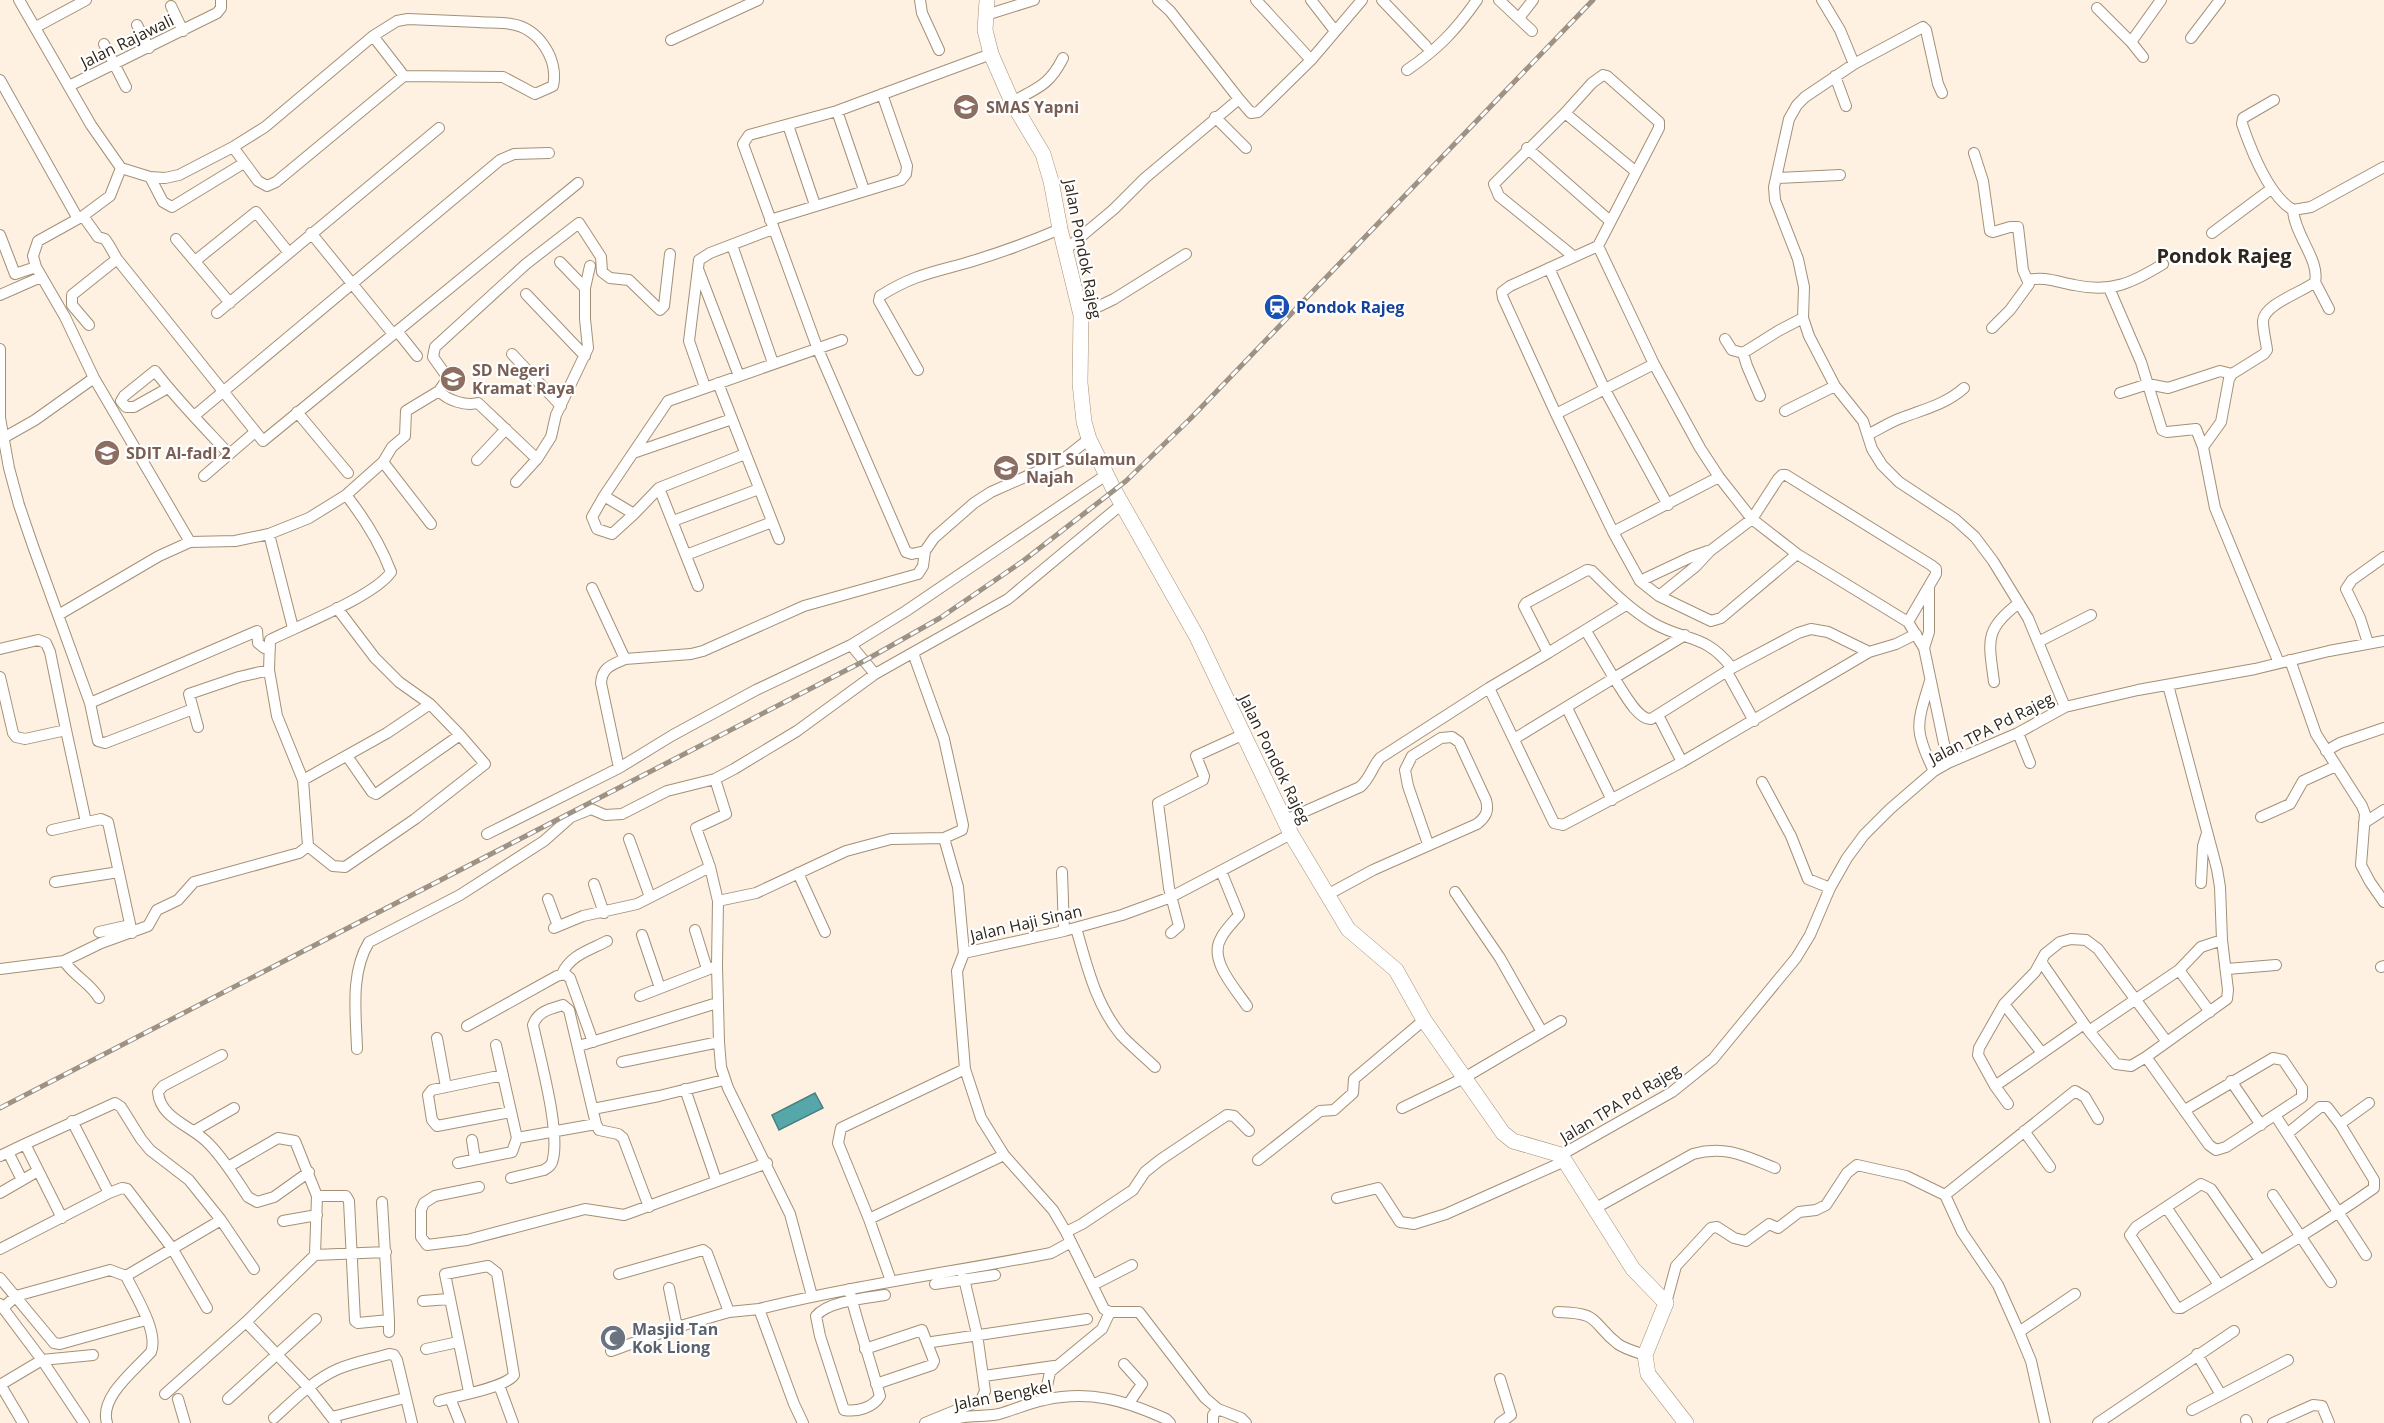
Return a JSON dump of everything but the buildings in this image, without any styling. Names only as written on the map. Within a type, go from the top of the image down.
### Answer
[{"type":"main road","name":"Jalan Pondok Rajeg","points":[[986,8],[985,30],[991,54],[1012,102],[1043,154],[1051,181],[1081,315],[1080,383],[1084,422],[1106,475],[1197,636],[1287,828],[1348,929],[1396,970],[1424,1020],[1503,1132],[1513,1141],[1563,1158]]},
{"type":"main road","points":[[1563,1158],[1593,1209],[1633,1269],[1666,1302],[1644,1355],[1648,1374],[1686,1423]]},
{"type":"street","points":[[19,0],[91,125],[121,168],[150,177],[165,178],[179,175],[265,127],[373,36],[397,21],[408,19],[513,24],[529,31],[541,41],[551,56],[556,74],[553,86],[535,94],[503,77],[404,75],[276,182],[267,186],[258,181],[232,147]]},
{"type":"street","points":[[36,27],[86,0]]},
{"type":"street","name":"Jalan Rajawali","points":[[69,86],[217,13],[221,8],[221,0]]},
{"type":"street","points":[[671,40],[758,0]]},
{"type":"street","points":[[920,0],[922,13],[939,50]]},
{"type":"street","points":[[986,8],[1034,0]]},
{"type":"street","points":[[1158,0],[1170,11],[1239,99],[1254,114],[1311,60],[1362,0]]},
{"type":"street","points":[[1256,0],[1311,60]]},
{"type":"street","points":[[1311,0],[1335,31]]},
{"type":"street","points":[[1382,0],[1426,46]]},
{"type":"street","points":[[1499,0],[1532,31]]},
{"type":"street","points":[[1519,18],[1533,0]]},
{"type":"street","points":[[1822,0],[1840,30],[1854,64]]},
{"type":"street","points":[[2132,42],[2161,0]]},
{"type":"street","points":[[2191,38],[2220,0]]},
{"type":"street","points":[[1407,70],[1451,35],[1470,2]]},
{"type":"street","points":[[2100,4],[2143,57]]},
{"type":"street","points":[[171,6],[183,31]]},
{"type":"street","points":[[137,24],[149,48]]},
{"type":"street","points":[[1942,93],[1926,30],[1923,27],[1854,64],[1805,97],[1789,119],[1776,178],[1777,211],[1798,259],[1804,287],[1803,318],[1809,336],[1835,386],[1863,422],[1876,458],[1899,482],[1955,519],[1975,537],[2019,603],[2066,707]]},
{"type":"street","points":[[373,36],[404,75]]},
{"type":"street","points":[[104,44],[126,87]]},
{"type":"street","points":[[925,551],[912,554],[906,552],[818,347],[771,225],[743,144],[749,135],[837,111],[991,54]]},
{"type":"street","points":[[1012,102],[1054,76],[1063,58]]},
{"type":"street","points":[[1573,256],[1495,191],[1494,184],[1595,80],[1600,76],[1607,76],[1659,122],[1659,128],[1598,246],[1510,286],[1502,292],[1556,414],[1613,532],[1640,581],[1659,596],[1707,620],[1716,621],[1797,554]]},
{"type":"street","points":[[1835,76],[1846,106]]},
{"type":"street","points":[[0,80],[80,216],[98,237],[105,239],[115,255],[263,441],[578,183]]},
{"type":"street","points":[[705,387],[689,341],[699,260],[815,205],[901,180],[906,174],[907,166],[882,94]]},
{"type":"street","points":[[1065,250],[1114,209],[1145,178],[1215,117],[1239,99]]},
{"type":"street","points":[[2274,100],[2248,114],[2243,118],[2242,124],[2271,189],[2278,199],[2293,210],[2298,233],[2315,266],[2315,282],[2329,309]]},
{"type":"street","points":[[837,111],[864,190]]},
{"type":"street","points":[[1565,112],[1635,171]]},
{"type":"street","points":[[1215,117],[1246,148]]},
{"type":"street","points":[[788,125],[815,205]]},
{"type":"street","points":[[217,313],[439,128]]},
{"type":"street","points":[[1527,148],[1610,221]]},
{"type":"street","points":[[194,416],[500,160],[514,154],[549,153]]},
{"type":"street","points":[[1974,153],[1983,181],[1990,231],[2017,226],[2021,238],[2023,270],[2029,284],[1992,328]]},
{"type":"street","points":[[150,177],[163,202],[172,207],[244,162]]},
{"type":"street","points":[[2293,210],[2311,207],[2384,167]]},
{"type":"street","points":[[121,168],[110,196],[38,241],[33,256],[38,272],[64,316],[94,378],[190,542]]},
{"type":"street","points":[[1776,178],[1840,175]]},
{"type":"street","points":[[2212,233],[2271,189]]},
{"type":"street","points":[[195,261],[256,212],[289,253]]},
{"type":"street","points":[[60,614],[159,556],[190,542],[235,541],[269,534],[309,518],[346,495],[383,462],[392,447],[405,436],[406,411],[439,391],[448,378],[433,357],[435,347],[526,264],[579,223],[602,257],[602,272],[605,276],[629,280],[660,310],[664,306],[670,254]]},
{"type":"street","points":[[918,370],[879,302],[880,296],[917,275],[1011,249],[1060,229]]},
{"type":"street","points":[[311,233],[352,284],[417,356]]},
{"type":"street","points":[[0,235],[15,274],[38,272]]},
{"type":"street","points":[[177,239],[230,303]]},
{"type":"street","points":[[732,244],[773,363]]},
{"type":"street","points":[[1598,246],[1654,364],[1700,448],[1719,477],[1752,519],[1797,554],[1908,622],[1924,648],[1948,763]]},
{"type":"street","points":[[1081,315],[1114,299],[1186,254]]},
{"type":"street","points":[[88,325],[72,304],[72,295],[115,255]]},
{"type":"street","points":[[560,262],[585,288]]},
{"type":"street","points":[[2028,280],[2043,277],[2095,289],[2109,288],[2128,284],[2163,264]]},
{"type":"street","points":[[516,482],[537,459],[551,437],[556,415],[588,348],[585,288],[591,266]]},
{"type":"street","points":[[697,267],[738,376]]},
{"type":"street","points":[[1549,268],[1605,390],[1668,505]]},
{"type":"street","points":[[0,294],[38,272]]},
{"type":"street","points":[[2203,447],[2221,422],[2227,385],[2232,375],[2267,350],[2263,322],[2268,311],[2315,282]]},
{"type":"street","points":[[2109,288],[2134,343],[2162,430],[2167,432],[2196,429],[2203,447],[2215,508],[2279,663]]},
{"type":"street","points":[[526,294],[585,356]]},
{"type":"street","points":[[1725,339],[1732,350],[1743,353],[1803,318]]},
{"type":"street","points":[[745,454],[659,488],[612,534],[597,529],[592,517],[665,403],[842,340]]},
{"type":"street","points":[[0,349],[0,418],[9,468],[19,505],[90,702],[98,741],[105,743],[193,709]]},
{"type":"street","points":[[1743,353],[1760,396]]},
{"type":"street","points":[[512,354],[561,406]]},
{"type":"street","points":[[1556,414],[1654,364]]},
{"type":"street","points":[[2120,393],[2148,384],[2168,387],[2216,371],[2232,375]]},
{"type":"street","points":[[5,437],[35,420],[94,378]]},
{"type":"street","points":[[718,383],[779,539]]},
{"type":"street","points":[[1785,411],[1835,386]]},
{"type":"street","points":[[168,388],[184,408],[229,454]]},
{"type":"street","points":[[1869,434],[1903,417],[1930,409],[1952,398],[1964,388]]},
{"type":"street","points":[[439,391],[442,395],[459,402],[469,405],[478,403],[537,459]]},
{"type":"street","points":[[297,412],[348,473]]},
{"type":"street","points":[[633,453],[732,419]]},
{"type":"street","points":[[477,460],[507,429]]},
{"type":"street","points":[[204,476],[255,432]]},
{"type":"street","points":[[619,768],[601,683],[605,669],[625,659],[703,651],[804,606],[918,574],[923,566],[925,551],[934,538],[974,503],[991,492],[1061,461],[1089,438]]},
{"type":"street","points":[[383,462],[431,524]]},
{"type":"street","points":[[487,834],[619,768],[673,735],[756,690],[851,645],[906,611],[1106,475]]},
{"type":"street","points":[[1659,596],[1696,566],[1710,551],[1752,519],[1778,479],[1786,475],[1936,570],[1936,574],[1908,622]]},
{"type":"street","points":[[1613,532],[1719,477]]},
{"type":"street","points":[[659,488],[698,586]]},
{"type":"street","points":[[673,521],[759,489]]},
{"type":"street","points":[[337,608],[383,666],[399,682],[430,704],[484,762],[484,765],[415,819],[345,867],[333,866],[308,846],[303,783],[277,716],[269,669],[270,640],[337,608],[385,581],[391,572],[381,547],[364,518],[346,495]]},
{"type":"street","points":[[604,496],[634,514]]},
{"type":"street","points":[[357,1049],[355,990],[362,954],[369,942],[460,895],[544,841],[571,817],[591,810],[605,815],[622,814],[667,791],[715,779],[797,731],[875,674],[1008,599],[1122,504]]},
{"type":"street","points":[[686,555],[772,522]]},
{"type":"street","points":[[269,534],[293,628]]},
{"type":"street","points":[[1640,581],[1691,556],[1710,551]]},
{"type":"street","points":[[2368,644],[2360,618],[2346,589],[2352,580],[2384,557]]},
{"type":"street","points":[[1548,653],[1524,606],[1587,570],[1592,571],[1626,605],[1654,624],[1707,643],[1722,654],[1754,721]]},
{"type":"street","points":[[1924,648],[1929,632],[1929,585]]},
{"type":"street","points":[[592,588],[625,659]]},
{"type":"street","points":[[1994,682],[1991,634],[1999,620],[2019,603]]},
{"type":"street","name":"Jalan Haji Sinan","points":[[1110,1312],[1104,1309],[1053,1210],[1004,1155],[981,1118],[965,1069],[957,971],[964,953],[1077,928],[1122,915],[1171,897],[1221,871],[1287,828],[1360,787],[1367,782],[1380,758],[1489,688],[1586,632],[1626,605]]},
{"type":"street","points":[[2038,642],[2091,615]]},
{"type":"street","points":[[1586,632],[1639,715],[1646,719],[1658,715],[1730,670],[1798,633],[1811,629],[1828,632],[1869,652]]},
{"type":"street","points":[[90,702],[256,631],[258,643],[264,648],[270,648]]},
{"type":"street","points":[[1489,688],[1554,823],[1563,825],[1682,762],[1869,652],[1883,649],[1916,634]]},
{"type":"street","points":[[1514,739],[1685,635]]},
{"type":"street","points":[[0,649],[38,640],[46,643],[50,652],[86,822]]},
{"type":"street","name":"Jalan TPA Pd Rajeg","points":[[1337,1198],[1378,1188],[1400,1222],[1414,1224],[1446,1214],[1563,1158],[1672,1092],[1713,1059],[1796,958],[1810,935],[1846,858],[1864,836],[1890,808],[1934,771],[1948,763],[2018,733],[2066,707],[2384,641]]},
{"type":"street","points":[[851,645],[875,674]]},
{"type":"street","points":[[718,901],[756,893],[846,851],[891,838],[944,838],[962,830],[963,825],[944,739],[914,653]]},
{"type":"street","points":[[2290,660],[2309,718],[2326,751],[2362,806],[2364,823],[2361,855],[2367,878],[2384,902]]},
{"type":"street","points":[[198,727],[188,697],[190,693],[269,669]]},
{"type":"street","points":[[0,676],[2,701],[16,737],[25,739],[66,730]]},
{"type":"street","points":[[1931,678],[1918,729],[1923,750],[1934,771]]},
{"type":"street","points":[[2042,963],[2116,1064],[2131,1066],[2227,999],[2227,969],[2222,940],[2220,887],[2168,685]]},
{"type":"street","points":[[303,783],[387,734],[430,704]]},
{"type":"street","points":[[1567,708],[1612,800]]},
{"type":"street","points":[[1658,715],[1682,762]]},
{"type":"street","points":[[2326,751],[2384,728]]},
{"type":"street","points":[[2018,733],[2030,764]]},
{"type":"street","points":[[347,756],[372,792],[376,794],[460,735]]},
{"type":"street","points":[[1171,933],[1179,926],[1171,897],[1158,803],[1203,780],[1204,776],[1197,756],[1242,735]]},
{"type":"street","points":[[1327,895],[1373,870],[1477,824],[1487,813],[1486,800],[1460,742],[1452,737],[1441,738],[1412,756],[1405,770],[1408,786],[1428,844]]},
{"type":"street","points":[[2261,817],[2288,806],[2294,800],[2299,786],[2304,781],[2336,766]]},
{"type":"street","points":[[303,783],[318,779]]},
{"type":"street","points":[[715,779],[726,814],[696,828],[710,867],[718,901],[712,967],[721,1067],[724,1080],[767,1163],[790,1214],[812,1296]]},
{"type":"street","points":[[1762,782],[1791,836],[1808,879],[1830,888]]},
{"type":"street","points":[[2364,823],[2384,810]]},
{"type":"street","points":[[52,830],[101,819],[108,822],[131,929]]},
{"type":"street","points":[[2202,883],[2203,846],[2207,833]]},
{"type":"street","points":[[944,838],[958,887],[964,953]]},
{"type":"street","points":[[629,839],[650,897]]},
{"type":"street","points":[[99,932],[148,926],[157,910],[178,900],[194,882],[299,853],[308,846]]},
{"type":"street","points":[[548,899],[556,927],[583,916],[637,904],[710,867]]},
{"type":"street","points":[[1221,871],[1239,915],[1220,939],[1216,951],[1222,968],[1247,1006]]},
{"type":"street","points":[[55,882],[119,872]]},
{"type":"street","points":[[1062,872],[1064,931]]},
{"type":"street","points":[[798,873],[825,932]]},
{"type":"street","points":[[594,884],[604,913]]},
{"type":"street","points":[[1455,892],[1500,958],[1542,1032]]},
{"type":"street","points":[[1077,928],[1093,987],[1105,1012],[1122,1036],[1155,1067]]},
{"type":"street","points":[[0,969],[64,961],[131,929]]},
{"type":"street","points":[[695,930],[712,967]]},
{"type":"street","points":[[642,935],[660,988]]},
{"type":"street","points":[[2008,1104],[1978,1055],[1979,1048],[2004,1004],[2042,963],[2045,954],[2060,942],[2071,939],[2086,940],[2098,949],[2167,1042]]},
{"type":"street","points":[[1995,1086],[2042,1053],[2136,1000],[2179,970],[2201,947],[2222,940]]},
{"type":"street","points":[[466,1026],[562,974],[566,964],[572,958],[607,941]]},
{"type":"street","points":[[64,961],[72,973],[87,982],[99,998]]},
{"type":"street","points":[[2227,969],[2276,965]]},
{"type":"street","points":[[640,996],[712,967]]},
{"type":"street","points":[[2179,970],[2210,1012]]},
{"type":"street","points":[[562,974],[570,978],[593,1042]]},
{"type":"street","points":[[579,1046],[717,1003]]},
{"type":"street","points":[[2004,1004],[2042,1053]]},
{"type":"street","points":[[512,1178],[548,1167],[553,1159],[554,1132],[533,1025],[541,1012],[563,1005],[566,1006],[579,1046],[596,1124],[599,1130],[618,1134],[623,1138],[649,1207]]},
{"type":"street","points":[[1258,1160],[1320,1111],[1334,1110],[1353,1093],[1354,1079],[1424,1020]]},
{"type":"street","points":[[1402,1108],[1464,1078],[1561,1021]]},
{"type":"street","points":[[437,1038],[446,1087]]},
{"type":"street","points":[[622,1062],[719,1042]]},
{"type":"street","points":[[458,1163],[512,1152],[517,1138],[496,1045]]},
{"type":"street","points":[[222,1054],[163,1086],[158,1092],[159,1100],[168,1114],[209,1143],[248,1197],[257,1202],[274,1197],[309,1172]]},
{"type":"street","points":[[2146,1057],[2209,1145],[2216,1150],[2226,1147],[2302,1097],[2302,1088],[2283,1060],[2273,1058],[2185,1110]]},
{"type":"street","points":[[891,1281],[838,1143],[841,1128],[965,1069]]},
{"type":"street","points":[[503,1075],[432,1090],[428,1095],[432,1120],[438,1126],[511,1113]]},
{"type":"street","points":[[593,1109],[724,1080]]},
{"type":"street","points":[[2231,1081],[2261,1125]]},
{"type":"street","points":[[685,1089],[716,1180]]},
{"type":"street","points":[[1945,1195],[2075,1092],[2085,1097],[2098,1119]]},
{"type":"street","points":[[22,1180],[4,1154],[111,1103],[118,1104],[141,1139],[159,1158],[189,1180],[221,1220],[254,1269]]},
{"type":"street","points":[[2340,1124],[2369,1103]]},
{"type":"street","points":[[2260,1260],[2208,1186],[2201,1184],[2131,1232],[2130,1235],[2133,1243],[2177,1308],[2181,1308],[2340,1212],[2375,1185],[2340,1124],[2330,1109],[2325,1106],[2316,1110],[2288,1133]]},
{"type":"street","points":[[194,1131],[234,1108]]},
{"type":"street","points":[[1066,1232],[1082,1224],[1132,1190],[1145,1172],[1160,1160],[1227,1115],[1234,1116],[1249,1131]]},
{"type":"street","points":[[2275,1115],[2366,1255]]},
{"type":"street","points":[[72,1121],[109,1193]]},
{"type":"street","points":[[517,1138],[596,1124]]},
{"type":"street","points":[[2024,1131],[2050,1167]]},
{"type":"street","points":[[228,1167],[278,1138],[295,1141],[317,1196],[315,1255]]},
{"type":"street","points":[[472,1140],[476,1159]]},
{"type":"street","points":[[24,1144],[62,1218]]},
{"type":"street","points":[[1593,1209],[1693,1154],[1706,1150],[1731,1151],[1775,1168]]},
{"type":"street","points":[[869,1219],[1004,1155]]},
{"type":"street","points":[[479,1187],[435,1196],[424,1203],[421,1210],[421,1237],[427,1245],[467,1240],[585,1209],[619,1215],[649,1207],[716,1180],[767,1163]]},
{"type":"street","points":[[1666,1302],[1676,1266],[1710,1228],[1716,1227],[1734,1239],[1746,1241],[1769,1224],[1778,1228],[1799,1212],[1816,1210],[1826,1205],[1847,1173],[1857,1165],[1906,1176],[1945,1195],[1962,1232],[1998,1285],[2031,1361],[2045,1423]]},
{"type":"street","points":[[0,1193],[39,1171]]},
{"type":"street","points":[[0,1249],[109,1193],[122,1188],[127,1189],[172,1248],[207,1308]]},
{"type":"street","points":[[317,1196],[340,1195],[348,1198],[355,1321],[358,1323],[389,1320]]},
{"type":"street","points":[[2273,1195],[2331,1282]]},
{"type":"street","points":[[382,1202],[389,1332]]},
{"type":"street","points":[[2166,1207],[2219,1285]]},
{"type":"street","points":[[283,1221],[317,1215]]},
{"type":"street","points":[[126,1276],[221,1220]]},
{"type":"street","points":[[935,1284],[963,1274],[1051,1253],[1071,1242]]},
{"type":"street","points":[[619,1274],[704,1250],[729,1312]]},
{"type":"street","points":[[165,1394],[246,1322],[315,1255],[386,1252]]},
{"type":"street","points":[[1093,1285],[1132,1265]]},
{"type":"street","points":[[460,1423],[445,1399],[511,1380],[515,1371],[495,1270],[488,1266],[445,1274],[469,1392]]},
{"type":"street","points":[[7,1302],[110,1270],[119,1271],[126,1276],[153,1336],[154,1344],[151,1352],[110,1398],[105,1413],[107,1423]]},
{"type":"street","points":[[925,1423],[981,1400],[985,1391],[977,1334],[963,1274]]},
{"type":"street","points":[[611,1351],[677,1327],[729,1312],[759,1309],[891,1281],[963,1274],[994,1275]]},
{"type":"street","points":[[0,1278],[7,1302],[84,1423]]},
{"type":"street","points":[[669,1288],[677,1327]]},
{"type":"street","points":[[849,1289],[852,1301],[865,1349],[880,1396],[876,1403],[853,1411],[844,1410],[820,1336],[816,1316],[820,1310],[852,1301],[885,1295]]},
{"type":"street","points":[[2019,1332],[2075,1294]]},
{"type":"street","points":[[423,1301],[449,1299]]},
{"type":"street","points":[[7,1302],[57,1344],[146,1320]]},
{"type":"street","points":[[759,1309],[803,1423]]},
{"type":"street","points":[[1044,1400],[1050,1372],[1102,1329],[1110,1312],[1139,1312],[1205,1398],[1218,1409],[1225,1410],[1246,1423]]},
{"type":"street","points":[[1558,1312],[1578,1313],[1594,1318],[1619,1345],[1644,1355]]},
{"type":"street","points":[[228,1399],[316,1319]]},
{"type":"street","points":[[932,1342],[1087,1319]]},
{"type":"street","points":[[246,1322],[308,1387],[334,1420],[405,1398]]},
{"type":"street","points":[[865,1349],[922,1330],[934,1361],[932,1365],[876,1384]]},
{"type":"street","points":[[2098,1423],[2234,1331]]},
{"type":"street","points":[[426,1349],[459,1342]]},
{"type":"street","points":[[274,1418],[308,1387],[339,1369],[392,1354],[397,1360],[412,1423]]},
{"type":"street","points":[[2197,1354],[2221,1395]]},
{"type":"street","points":[[22,1423],[0,1385],[42,1360],[93,1355]]},
{"type":"street","points":[[2192,1410],[2288,1360]]},
{"type":"street","points":[[1124,1364],[1142,1384],[1129,1403]]},
{"type":"street","points":[[984,1376],[1054,1365]]},
{"type":"street","points":[[1500,1379],[1511,1415],[1500,1423]]},
{"type":"street","points":[[499,1384],[513,1423]]},
{"type":"street","name":"Jalan Bengkel","points":[[944,1423],[994,1418],[1044,1400],[1083,1396],[1129,1403],[1166,1419],[1170,1423]]},
{"type":"street","points":[[178,1400],[185,1423]]},
{"type":"street","points":[[2273,1423],[2313,1405],[2322,1406],[2329,1423]]},
{"type":"street","points":[[1213,1423],[1213,1415],[1218,1409]]},
{"type":"water","points":[[815,1093],[823,1108],[779,1130],[772,1115]]},
{"type":"railway","points":[[0,1108],[864,661],[940,618],[1023,561],[1126,481],[1190,419],[1593,0]]},
{"type":"place","name":"SMAS Yapni","points":[[966,107]]},
{"type":"place","name":"Pondok Rajeg","points":[[1277,307]]},
{"type":"place","name":"SD Negeri Kramat Raya","points":[[453,379]]},
{"type":"place","name":"SDIT Al-fadl 2","points":[[107,453]]},
{"type":"place","name":"SDIT Sulamun Najah","points":[[1006,468]]},
{"type":"place","name":"Masjid Tan Kok Liong","points":[[613,1338]]},
{"type":"district","name":"Pondok Rajeg","points":[[2224,256]]}]
